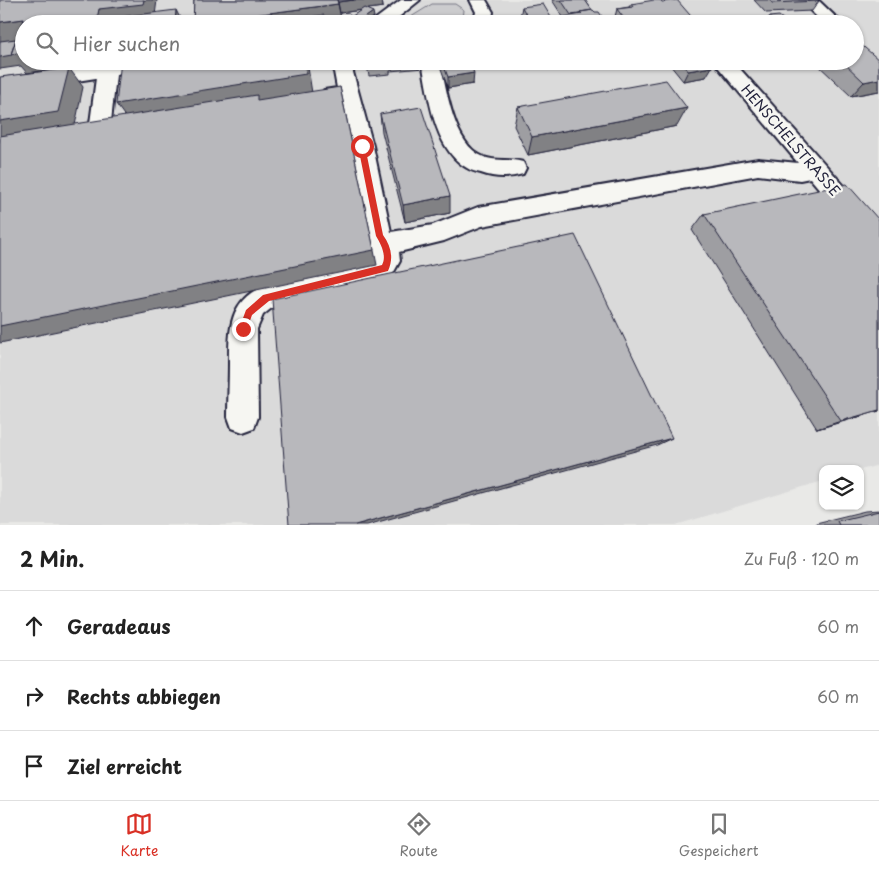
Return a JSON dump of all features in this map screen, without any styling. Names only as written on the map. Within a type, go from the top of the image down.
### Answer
[{"type":"street","points":[[391,15],[412,0]]},
{"type":"street","points":[[478,0],[485,10],[485,15]]},
{"type":"street","points":[[808,0],[824,15]]},
{"type":"street","points":[[0,86],[107,70],[99,131],[137,125]]},
{"type":"street","points":[[243,418],[243,329],[249,313],[266,297],[381,271],[385,268],[388,261],[385,243],[380,236],[362,146],[343,70]]},
{"type":"street","points":[[433,70],[451,138],[462,153],[473,162],[488,168],[515,168]]},
{"type":"street","name":"HENSCHELSTRASSE","points":[[730,70],[879,242]]},
{"type":"street","points":[[310,98],[348,93]]},
{"type":"street","points":[[385,243],[406,241],[455,228],[478,217],[758,167],[800,172],[815,168]]},
{"type":"shaded area","points":[[0,0],[663,0],[676,15],[15,15],[15,70],[724,70],[879,252],[879,465],[864,469],[864,465],[819,465],[819,482],[676,525],[0,525]]},
{"type":"shaded area","points":[[675,0],[879,0],[879,231],[737,70],[864,70],[864,15],[688,15]]},
{"type":"shaded area","points":[[432,4],[455,4],[464,10],[463,15],[414,15]]},
{"type":"building","points":[[0,0],[144,0],[143,4],[99,9],[98,15],[15,15],[15,20],[0,22]]},
{"type":"building","points":[[194,0],[337,0],[338,4],[254,15],[193,15]]},
{"type":"building","points":[[337,0],[354,0],[338,2]]},
{"type":"building","points":[[561,0],[585,0],[592,10],[571,15]]},
{"type":"building","points":[[654,0],[662,2],[677,0],[690,15],[621,15],[617,9],[633,7],[631,4]]},
{"type":"building","points":[[770,0],[818,0],[819,1],[772,3]]},
{"type":"building","points":[[543,4],[550,15],[526,15],[522,7]]},
{"type":"building","points":[[364,8],[373,12],[369,15],[354,15]]},
{"type":"building","points":[[176,10],[176,15],[136,15]]},
{"type":"building","points":[[593,10],[601,15],[576,15],[582,14],[580,12]]},
{"type":"building","points":[[15,39],[12,55],[0,57],[0,41]]},
{"type":"building","points":[[15,43],[15,53],[11,54]]},
{"type":"building","points":[[864,47],[879,60],[879,79],[864,82],[851,70],[864,70]]},
{"type":"building","points":[[54,70],[68,70],[58,112],[0,121],[0,77]]},
{"type":"building","points":[[120,70],[306,70],[306,74],[116,104]]},
{"type":"building","points":[[445,70],[473,70],[474,73],[448,77]]},
{"type":"building","points":[[666,80],[687,108],[532,137],[518,107]]},
{"type":"building","points":[[340,87],[374,250],[0,326],[0,136],[257,95],[257,100]]},
{"type":"building","points":[[421,107],[450,196],[403,205],[380,114]]},
{"type":"building","points":[[847,184],[879,220],[879,410],[841,421],[704,214]]},
{"type":"building","points":[[575,235],[672,438],[355,525],[289,525],[272,299]]},
{"type":"building","points":[[879,511],[879,525],[839,525],[837,521]]},
{"type":"route","points":[[243,329],[249,313],[266,297],[381,271],[385,268],[388,261],[385,243],[380,236],[362,146]]}]
